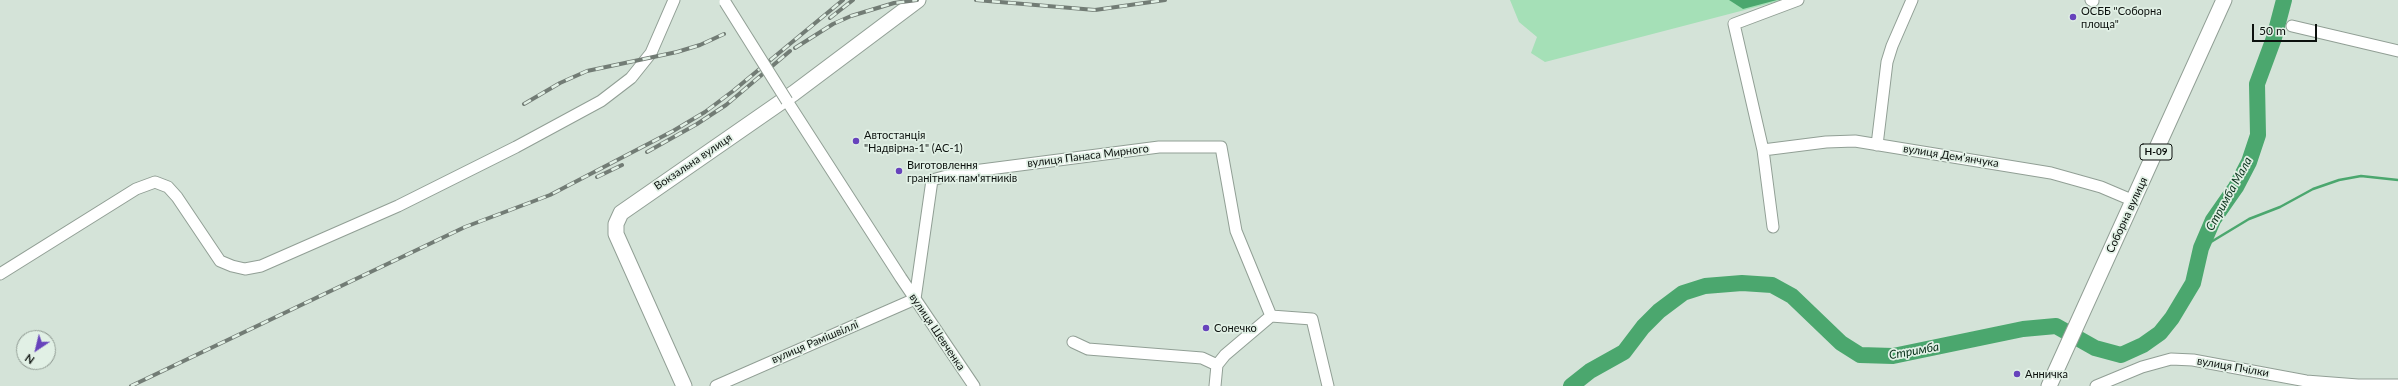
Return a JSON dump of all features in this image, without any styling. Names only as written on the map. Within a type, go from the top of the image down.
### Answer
[{"type":"main road","name":"Вокзальна вулиця","points":[[684,386],[616,234],[616,224],[621,213],[794,93],[918,0]]},
{"type":"main road","name":"Соборна вулиця","points":[[2052,380],[2224,0]]},
{"type":"street","points":[[0,274],[136,190],[155,182],[168,187],[177,197],[220,261],[244,269],[261,266],[398,206],[516,147],[601,101],[630,78],[652,53],[674,0]]},
{"type":"street","name":"вулиця Шевченка","points":[[724,0],[900,278],[974,386]]},
{"type":"street","points":[[1773,227],[1763,150],[1734,24],[1798,0]]},
{"type":"street","points":[[1877,145],[1888,62],[1892,46],[1912,0]]},
{"type":"street","points":[[2292,26],[2398,51]]},
{"type":"street","name":"вулиця Демʼянчука","points":[[1763,150],[1826,142],[1855,141],[2050,173],[2101,187],[2134,201]]},
{"type":"street","name":"вулиця Панаса Мирного","points":[[915,299],[932,180],[958,173],[1159,147],[1221,147],[1236,232],[1271,316]]},
{"type":"street","name":"вулиця Рамішвіллі","points":[[716,386],[915,299]]},
{"type":"street","points":[[1215,386],[1217,365],[1225,355],[1271,316],[1312,319],[1328,386]]},
{"type":"street","points":[[1073,342],[1088,349],[1202,358],[1217,365]]},
{"type":"street","name":"вулиця Пчілки","points":[[2096,386],[2142,367],[2171,359],[2194,360],[2306,381],[2358,385],[2398,385]]},
{"type":"shaded area","points":[[1510,0],[1783,0],[1545,62],[1531,53],[1537,37],[1519,22]]},
{"type":"shaded area","points":[[1729,0],[1777,0],[1743,9]]},
{"type":"waterway","name":"Стримба","points":[[1571,386],[1590,371],[1624,352],[1643,327],[1659,311],[1683,293],[1705,286],[1742,283],[1772,285],[1792,296],[1841,343],[1860,355],[1893,356],[2023,329],[2056,326],[2095,348],[2121,355],[2143,345],[2160,333],[2172,318],[2193,283],[2201,248],[2213,220],[2236,187],[2249,162],[2258,135],[2257,84],[2274,38],[2284,0]]},
{"type":"waterway","name":"Стримба Мала","points":[[2201,248],[2249,219],[2280,207],[2313,189],[2339,180],[2361,176],[2398,180]]},
{"type":"railway","points":[[131,386],[465,227],[550,195],[673,131],[705,112],[733,91],[843,0]]},
{"type":"railway","points":[[830,18],[853,0]]},
{"type":"railway","points":[[795,48],[833,24],[851,16],[894,3],[917,0]]},
{"type":"railway","points":[[976,0],[1095,10],[1165,0]]},
{"type":"railway","points":[[524,104],[560,83],[587,71],[677,52],[700,45],[724,34]]},
{"type":"railway","points":[[647,152],[697,124],[726,105],[790,51]]},
{"type":"railway","points":[[597,177],[622,165]]},
{"type":"place","name":"ОСББ \"Соборна площа\"","points":[[2073,17]]},
{"type":"place","name":"Автостанція \"Надвірна-1\" (АС-1)","points":[[856,141]]},
{"type":"place","name":"Виготовлення гранітних пам'ятників","points":[[899,171]]},
{"type":"place","name":"Сонечко","points":[[1206,328]]},
{"type":"place","name":"Анничка","points":[[2017,374]]}]
